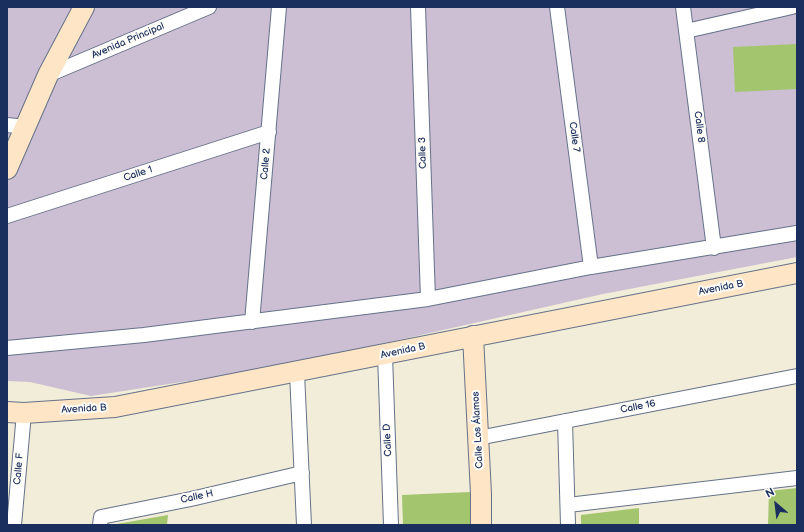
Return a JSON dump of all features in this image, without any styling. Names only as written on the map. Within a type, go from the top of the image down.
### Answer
[{"type":"street","points":[[7,168],[16,126],[48,75],[84,7]]},
{"type":"street","name":"Avenida Principal","points":[[48,75],[209,7]]},
{"type":"street","name":"Calle 2","points":[[252,322],[280,7]]},
{"type":"street","name":"Calle 3","points":[[418,7],[428,299]]},
{"type":"street","name":"Calle 7","points":[[557,7],[591,267]]},
{"type":"street","name":"Calle 8","points":[[683,7],[714,248]]},
{"type":"street","points":[[686,30],[792,7]]},
{"type":"street","name":"Calle 1","points":[[7,216],[269,132]]},
{"type":"street","points":[[7,348],[144,335],[428,299],[591,267],[714,248],[797,233]]},
{"type":"street","name":"Avenida B","points":[[15,412],[115,407],[297,373],[473,336],[797,273]]},
{"type":"street","name":"Calle Los Álamos","points":[[473,336],[481,525]]},
{"type":"street","name":"Calle D","points":[[385,355],[391,525]]},
{"type":"street","points":[[297,373],[304,525]]},
{"type":"street","name":"Calle 16","points":[[478,438],[797,376]]},
{"type":"street","name":"Calle F","points":[[14,525],[15,412]]},
{"type":"street","points":[[565,421],[568,525]]},
{"type":"street","name":"Calle H","points":[[100,525],[101,517],[192,499],[302,473]]},
{"type":"street","points":[[568,505],[797,478]]},
{"type":"shaded area","points":[[7,7],[797,7],[797,257],[603,294],[279,367],[91,396],[30,382],[7,381]]},
{"type":"green space","points":[[797,44],[797,89],[735,92],[733,47]]},
{"type":"green space","points":[[797,488],[797,525],[768,525],[769,491]]},
{"type":"green space","points":[[470,492],[470,525],[403,525],[402,495]]},
{"type":"green space","points":[[639,508],[639,525],[581,525],[581,515]]},
{"type":"green space","points":[[168,515],[167,525],[111,525]]}]
